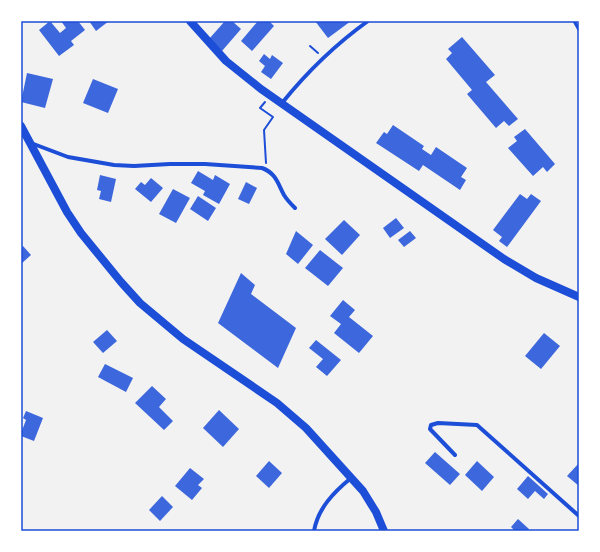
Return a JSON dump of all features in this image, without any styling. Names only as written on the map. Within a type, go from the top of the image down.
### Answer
[{"type":"main road","points":[[190,21],[226,61],[281,103],[504,259],[536,278],[579,298]]},
{"type":"main road","points":[[21,126],[67,212],[127,290],[183,339],[277,403],[312,434],[352,478],[372,504],[384,531]]},
{"type":"street","points":[[281,103],[333,49],[368,21]]},
{"type":"street","points":[[30,143],[68,157],[114,165],[134,166],[205,164],[257,167],[267,170],[276,178],[285,197],[295,208]]},
{"type":"street","points":[[454,454],[430,429],[431,425],[438,423],[477,425],[579,516]]},
{"type":"street","points":[[314,531],[317,518],[326,502],[336,490],[352,478]]},
{"type":"lane","points":[[574,21],[579,30]]},
{"type":"path","points":[[267,170],[264,130],[273,117],[260,108],[270,95]]},
{"type":"building","points":[[50,21],[60,33],[66,28],[61,21],[78,21],[85,30],[71,41],[74,45],[59,56],[39,30]]},
{"type":"building","points":[[89,21],[109,21],[96,31]]},
{"type":"building","points":[[225,21],[232,21],[241,29],[222,51],[209,39]]},
{"type":"building","points":[[258,21],[269,21],[274,26],[252,51],[241,41]]},
{"type":"building","points":[[315,21],[351,21],[328,38]]},
{"type":"building","points":[[462,37],[495,75],[486,82],[518,119],[509,126],[504,121],[496,128],[467,94],[472,90],[446,59],[452,53],[448,49]]},
{"type":"building","points":[[264,54],[270,59],[272,55],[283,63],[271,79],[261,72],[265,66],[259,61]]},
{"type":"building","points":[[27,73],[53,79],[45,108],[21,102]]},
{"type":"building","points":[[93,79],[118,89],[108,113],[83,103]]},
{"type":"building","points":[[393,125],[424,146],[422,149],[431,155],[436,147],[467,168],[461,177],[466,180],[460,190],[423,165],[419,171],[376,143],[384,132],[387,134]]},
{"type":"building","points":[[525,129],[555,164],[547,172],[543,167],[533,176],[508,148],[517,141],[514,137]]},
{"type":"building","points":[[198,171],[213,180],[215,175],[230,184],[219,204],[203,195],[205,191],[191,183]]},
{"type":"building","points":[[100,175],[116,179],[111,202],[99,199],[101,191],[97,190]]},
{"type":"building","points":[[151,178],[163,188],[151,202],[135,189],[141,182],[145,185]]},
{"type":"building","points":[[246,182],[257,188],[249,204],[238,199]]},
{"type":"building","points":[[173,189],[190,198],[176,223],[159,214]]},
{"type":"building","points":[[520,194],[527,199],[531,194],[541,201],[507,247],[499,241],[502,237],[493,230]]},
{"type":"building","points":[[198,196],[216,208],[208,221],[190,209]]},
{"type":"building","points":[[396,218],[404,228],[390,238],[383,228]]},
{"type":"building","points":[[344,220],[360,235],[342,255],[325,239]]},
{"type":"building","points":[[296,231],[313,245],[298,264],[286,254]]},
{"type":"building","points":[[410,231],[416,238],[404,247],[398,240]]},
{"type":"building","points":[[23,246],[31,255],[21,264],[21,248]]},
{"type":"building","points":[[320,250],[343,268],[328,286],[305,268]]},
{"type":"building","points":[[241,273],[255,285],[251,294],[296,328],[278,368],[218,323]]},
{"type":"building","points":[[343,300],[355,310],[349,317],[373,336],[359,353],[334,333],[341,324],[330,316]]},
{"type":"building","points":[[107,330],[117,341],[103,353],[93,342]]},
{"type":"building","points":[[544,333],[560,346],[541,369],[525,356]]},
{"type":"building","points":[[316,340],[341,360],[327,376],[316,367],[323,359],[309,348]]},
{"type":"building","points":[[105,364],[133,378],[126,392],[98,377]]},
{"type":"building","points":[[152,386],[166,399],[159,407],[173,421],[164,430],[135,403]]},
{"type":"building","points":[[219,410],[239,429],[223,447],[203,428]]},
{"type":"building","points":[[26,411],[43,418],[34,441],[21,436],[26,420],[23,418]]},
{"type":"building","points":[[435,452],[460,474],[450,485],[425,463]]},
{"type":"building","points":[[269,461],[282,473],[269,488],[256,476]]},
{"type":"building","points":[[477,461],[494,477],[482,491],[465,475]]},
{"type":"building","points":[[579,463],[579,486],[567,476]]},
{"type":"building","points":[[190,468],[204,479],[198,485],[202,488],[192,500],[175,486]]},
{"type":"building","points":[[528,476],[548,494],[544,499],[535,491],[528,499],[517,489]]},
{"type":"building","points":[[162,496],[173,507],[160,521],[149,510]]},
{"type":"building","points":[[518,519],[529,529],[527,531],[515,531],[511,527]]}]
